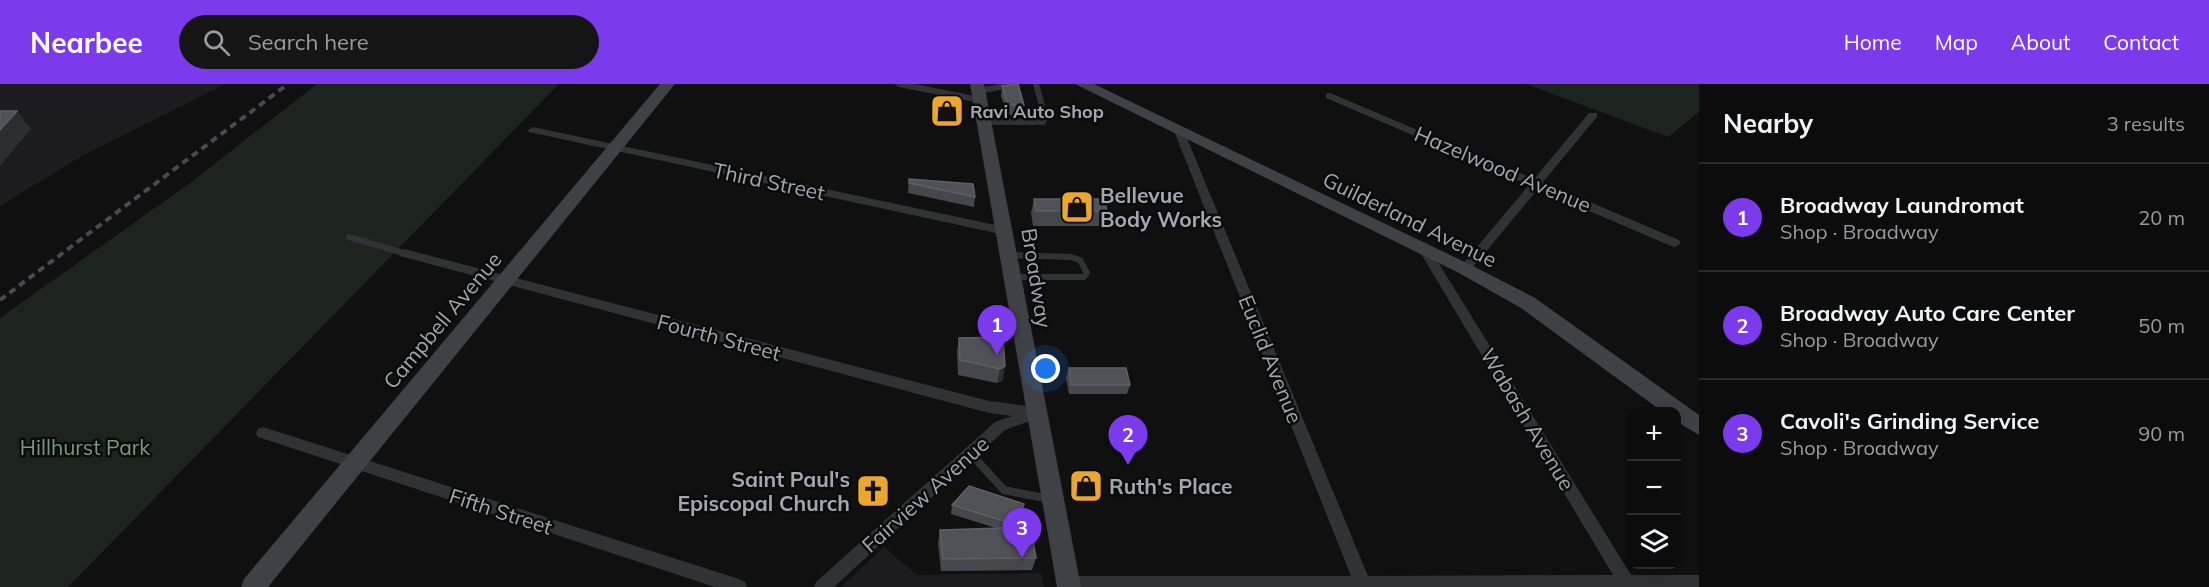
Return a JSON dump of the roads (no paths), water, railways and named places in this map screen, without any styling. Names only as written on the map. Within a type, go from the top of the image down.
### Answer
[{"type":"street","name":"Campbell Avenue","points":[[253,587],[352,464],[668,84]]},
{"type":"street","points":[[899,84],[978,92],[1015,84]]},
{"type":"street","name":"Guilderland Avenue","points":[[1082,84],[1465,269],[1528,303],[1699,426]]},
{"type":"street","name":"Broadway","points":[[978,92],[1068,586]]},
{"type":"street","name":"Hazelwood Avenue","points":[[1330,96],[1675,243]]},
{"type":"street","points":[[1465,269],[1593,115]]},
{"type":"street","name":"Third Street","points":[[533,130],[1005,231]]},
{"type":"street","name":"Euclid Avenue","points":[[1179,131],[1363,585]]},
{"type":"street","name":"Wabash Avenue","points":[[1426,252],[1628,586]]},
{"type":"street","name":"Fourth Street","points":[[404,253],[989,407],[1035,413]]},
{"type":"street","name":"Fairview Avenue","points":[[822,587],[1000,426],[1035,413]]},
{"type":"street","name":"Fifth Street","points":[[263,434],[740,587]]},
{"type":"street","points":[[1068,586],[1628,586],[1699,583]]},
{"type":"lane","points":[[984,122],[1043,122],[1046,117],[1036,84]]},
{"type":"lane","points":[[349,237],[404,253]]},
{"type":"lane","points":[[1009,255],[1071,256],[1080,260],[1087,273],[1084,277],[1013,277]]},
{"type":"lane","points":[[970,453],[1004,490],[1052,499]]},
{"type":"railway","points":[[0,300],[288,84]]},
{"type":"place","name":"Ravi Auto Shop","points":[[947,111]]},
{"type":"place","name":"Bellevue Body Works","points":[[1077,207]]},
{"type":"place","name":"Broadway Laundromat","points":[[997,355]]},
{"type":"place","name":"Broadway Auto Care Center","points":[[1128,465]]},
{"type":"place","name":"Ruth's Place","points":[[1086,486]]},
{"type":"place","name":"Saint Paul's Episcopal Church","points":[[873,491]]},
{"type":"place","name":"Cavoli's Grinding Service","points":[[1022,558]]},
{"type":"park label","name":"Hillhurst Park","points":[[85,447]]}]
